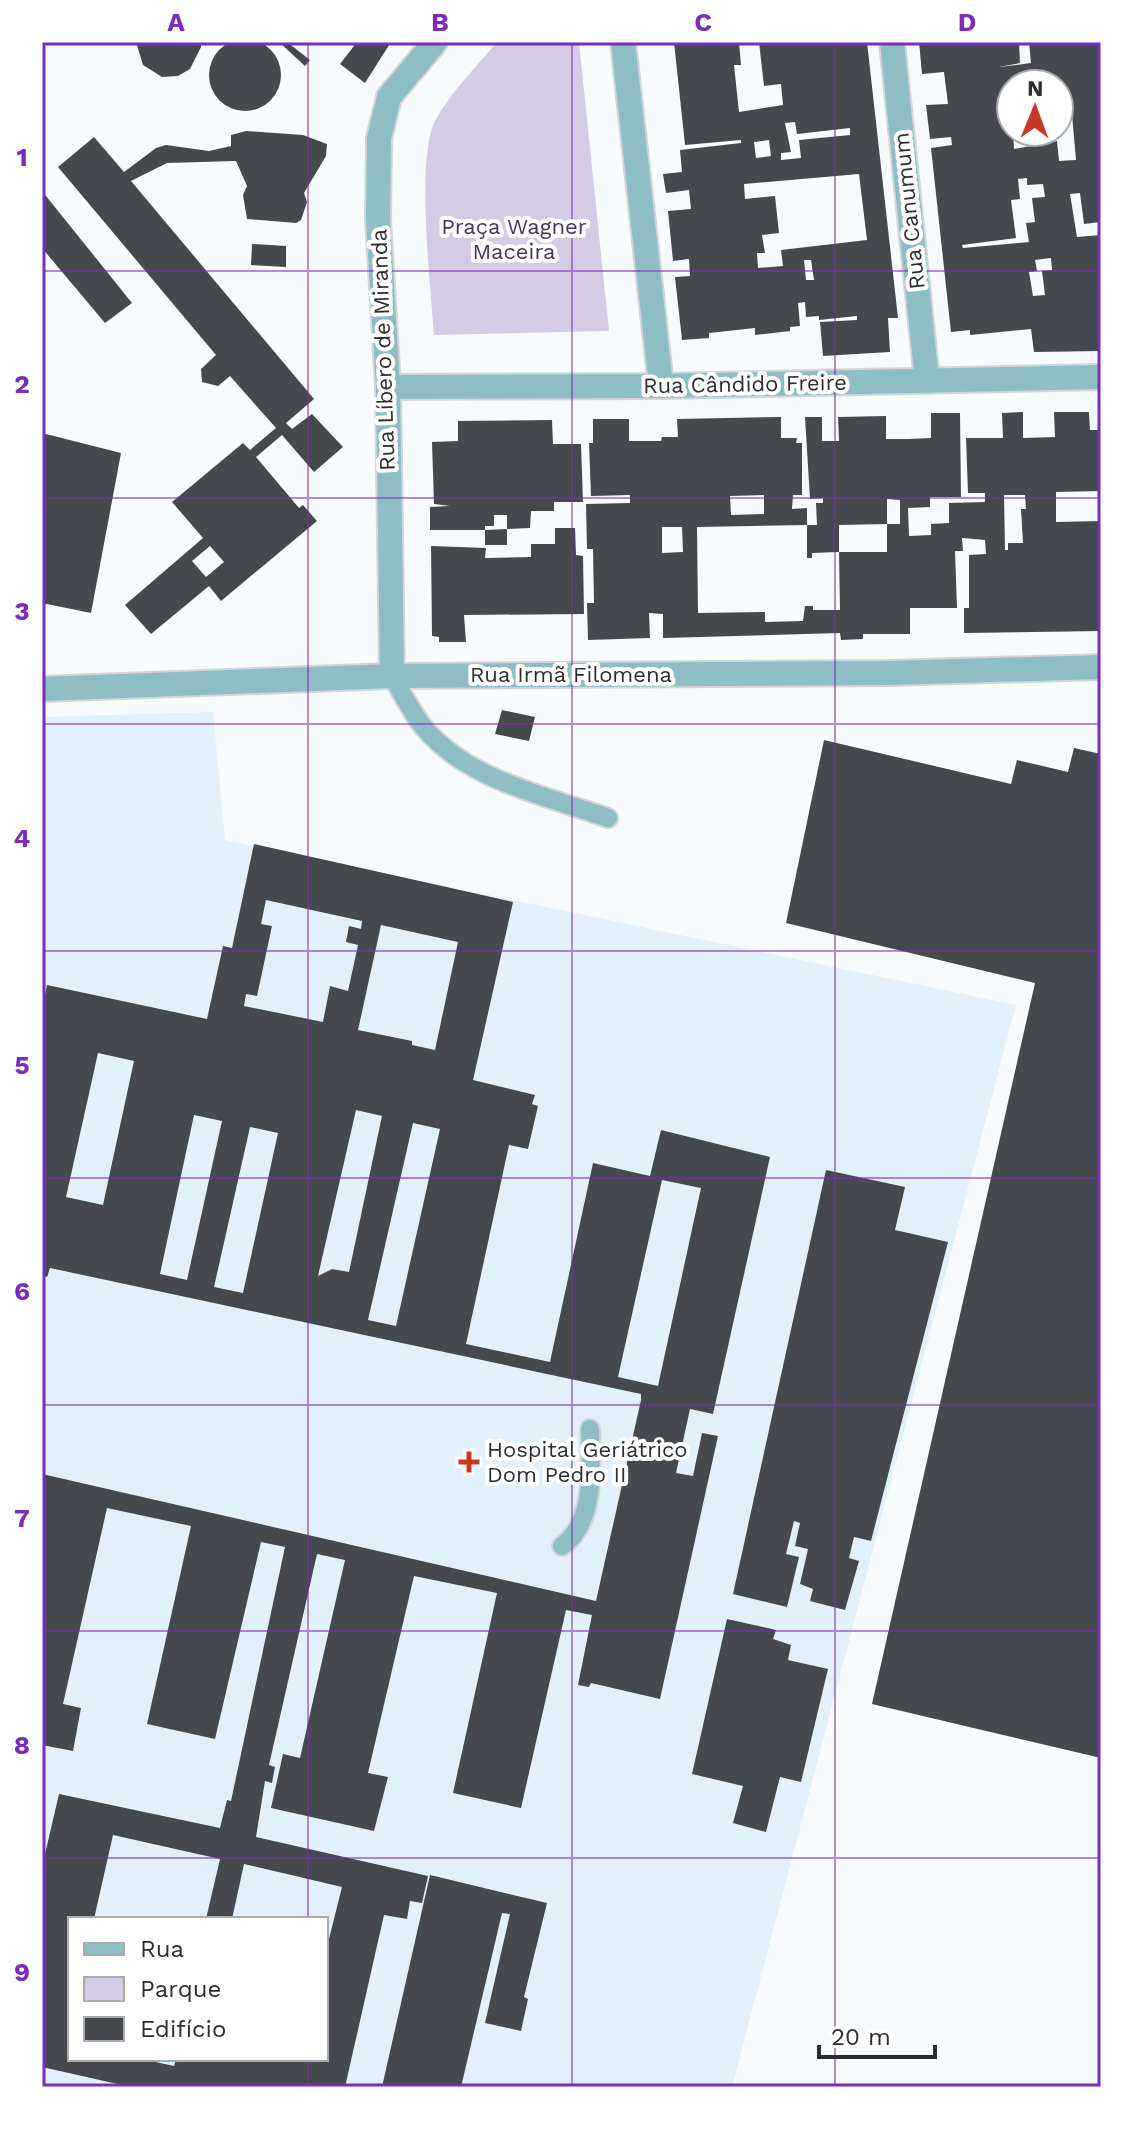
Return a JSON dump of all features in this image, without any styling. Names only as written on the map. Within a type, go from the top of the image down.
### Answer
[{"type":"street","name":"Rua Líbero de Miranda","points":[[392,676],[388,387],[378,219],[379,138],[389,97],[435,42]]},
{"type":"street","points":[[623,42],[661,386]]},
{"type":"street","name":"Rua Canumum","points":[[892,42],[927,381]]},
{"type":"street","name":"Rua Cândido Freire","points":[[388,387],[661,386],[1101,377]]},
{"type":"street","name":"Rua Irmã Filomena","points":[[42,689],[392,676],[872,673],[1101,667]]},
{"type":"lane","points":[[392,676],[421,724],[452,754],[480,773],[608,818]]},
{"type":"lane","points":[[562,1546],[578,1532],[584,1514],[591,1474],[590,1429]]},
{"type":"shaded area","name":"Hospital Geriátrico Dom Pedro II","points":[[213,712],[225,840],[1016,1005],[732,2087],[42,2087],[42,717]]},
{"type":"green space","name":"Praça Wagner Maceira","points":[[497,42],[579,42],[609,331],[434,335],[425,191],[430,137],[436,119],[449,99]]},
{"type":"building","points":[[245,39],[265,45],[275,55],[281,75],[275,95],[265,105],[245,111],[225,105],[215,95],[209,75],[215,55],[225,45]]},
{"type":"building","points":[[136,42],[201,42],[201,47],[190,69],[178,76],[162,77],[143,65]]},
{"type":"building","points":[[279,42],[287,42],[310,60],[305,66]]},
{"type":"building","points":[[349,42],[391,42],[365,83],[340,64],[354,46]]},
{"type":"building","points":[[674,42],[739,42],[741,65],[734,65],[739,112],[783,105],[781,84],[764,86],[759,42],[867,42],[898,318],[888,318],[890,352],[823,356],[820,322],[857,320],[857,316],[819,320],[819,316],[806,317],[805,302],[798,303],[800,326],[790,327],[790,331],[755,335],[755,328],[709,333],[709,338],[682,340],[675,277],[690,276],[689,259],[673,261],[668,211],[691,209],[689,190],[666,193],[663,174],[682,172],[680,150],[741,143],[741,140],[685,145]],"holes":[[[795,122],[797,134],[850,128],[850,135],[799,140],[801,158],[781,160],[781,153],[791,152],[785,123]],[[769,140],[771,156],[756,158],[754,142]],[[859,174],[867,240],[781,250],[783,266],[758,268],[757,253],[765,253],[762,235],[779,233],[775,196],[745,199],[744,184]],[[804,260],[811,260],[814,280],[806,280]]]},
{"type":"building","points":[[919,42],[1019,42],[1020,63],[999,67],[1031,63],[1029,42],[1101,42],[1101,222],[1084,224],[1080,193],[1070,194],[1077,237],[1101,235],[1101,351],[1034,352],[1031,329],[970,335],[970,330],[951,332],[931,148],[952,145],[951,137],[930,139],[926,105],[948,104],[944,72],[922,74]],"holes":[[[1027,178],[1027,185],[1043,184],[1045,197],[1032,198],[1035,222],[1026,223],[1029,242],[963,248],[962,245],[1016,238],[1011,200],[1020,199],[1018,179]],[[1051,258],[1052,270],[1042,271],[1045,295],[1033,296],[1029,272],[1037,271],[1035,260]]]},
{"type":"building","points":[[246,131],[303,135],[327,144],[326,156],[304,193],[307,202],[301,220],[296,223],[247,219],[243,195],[247,186],[236,161],[167,163],[131,181],[314,399],[286,423],[292,429],[312,414],[343,447],[314,472],[282,435],[256,457],[299,508],[303,505],[317,521],[221,601],[209,586],[151,634],[125,605],[203,538],[172,502],[243,443],[250,450],[276,428],[230,376],[218,386],[202,382],[201,369],[216,355],[58,167],[94,137],[124,172],[156,148],[166,145],[209,151],[231,146],[231,135]],"holes":[[[210,546],[224,562],[206,577],[192,561]]]},
{"type":"building","points":[[42,191],[132,303],[105,323],[42,248]]},
{"type":"building","points":[[252,244],[286,246],[286,267],[251,265]]},
{"type":"building","points":[[1023,412],[1023,438],[1055,437],[1054,412],[1089,412],[1090,430],[1101,430],[1101,491],[1056,492],[1056,522],[1101,521],[1101,631],[964,633],[964,608],[969,608],[969,555],[986,554],[985,540],[962,538],[963,551],[955,551],[957,608],[910,608],[910,634],[863,634],[863,639],[841,640],[840,633],[663,638],[663,614],[649,613],[650,638],[588,640],[587,603],[594,603],[593,549],[587,549],[586,504],[630,503],[630,495],[591,496],[589,443],[593,443],[593,419],[629,419],[629,441],[661,441],[662,437],[678,437],[677,419],[781,417],[781,438],[797,438],[796,443],[802,443],[802,495],[793,495],[792,509],[807,508],[807,525],[817,525],[816,503],[823,503],[823,498],[810,499],[805,417],[822,417],[822,441],[839,441],[838,417],[886,416],[886,439],[908,439],[931,438],[931,413],[960,413],[961,497],[930,497],[930,507],[908,508],[909,536],[931,535],[931,524],[949,523],[949,503],[985,502],[985,493],[968,493],[966,438],[1003,438],[1002,413]],"holes":[[[764,495],[764,514],[731,515],[730,496]],[[1004,495],[1025,495],[1026,509],[1021,509],[1023,543],[1008,543],[1008,550],[1005,550]],[[887,499],[900,500],[900,524],[887,524]],[[887,524],[887,552],[839,552],[839,525]],[[807,525],[807,558],[812,558],[812,553],[839,552],[840,610],[813,610],[813,606],[805,606],[803,621],[765,622],[765,612],[698,613],[697,527]],[[662,527],[682,527],[683,552],[662,553]]]},
{"type":"building","points":[[552,420],[553,444],[581,444],[583,502],[554,502],[554,511],[531,511],[530,528],[507,529],[507,515],[494,515],[494,526],[485,526],[485,530],[430,530],[430,507],[450,506],[434,504],[432,442],[458,441],[458,421]]},
{"type":"building","points":[[42,433],[121,453],[91,613],[42,603]]},
{"type":"building","points":[[555,528],[575,528],[576,555],[583,556],[584,614],[464,615],[466,642],[439,642],[439,637],[432,636],[431,546],[486,548],[485,558],[531,557],[531,544],[555,544]]},
{"type":"building","points":[[507,529],[507,545],[485,545],[485,530]]},
{"type":"building","points":[[502,710],[535,717],[529,741],[495,734]]},
{"type":"building","points":[[824,740],[1011,784],[1017,760],[1068,772],[1074,748],[1101,754],[1101,1758],[872,1704],[1035,983],[786,923]]},
{"type":"building","points":[[254,844],[513,902],[473,1080],[535,1095],[532,1104],[538,1106],[528,1149],[509,1145],[466,1344],[550,1362],[593,1163],[650,1176],[661,1130],[770,1157],[713,1414],[690,1409],[676,1473],[693,1476],[702,1433],[718,1436],[660,1699],[591,1683],[589,1687],[578,1685],[592,1615],[566,1610],[521,1808],[453,1793],[497,1593],[414,1576],[368,1773],[388,1777],[374,1831],[271,1808],[283,1754],[300,1758],[345,1560],[317,1554],[269,1765],[275,1767],[272,1783],[265,1781],[256,1837],[428,1876],[422,1903],[410,1901],[407,1919],[384,1915],[345,2087],[131,2087],[42,2067],[42,1867],[59,1794],[220,1828],[227,1800],[231,1801],[285,1547],[261,1542],[215,1739],[147,1724],[191,1526],[107,1508],[63,1704],[81,1708],[73,1751],[42,1745],[42,1474],[596,1601],[641,1394],[50,1268],[47,1277],[42,1276],[42,1010],[47,985],[207,1019],[223,946],[232,948]],"holes":[[[266,900],[362,921],[361,929],[349,926],[346,942],[358,945],[348,991],[330,986],[323,1022],[244,1006],[246,994],[257,996],[272,926],[261,924]],[[381,925],[458,942],[435,1050],[412,1045],[412,1041],[358,1030]],[[98,1053],[134,1061],[103,1205],[66,1197]],[[356,1110],[382,1116],[349,1272],[332,1269],[318,1276]],[[194,1115],[222,1121],[187,1280],[160,1274]],[[413,1123],[440,1129],[396,1326],[368,1320]],[[250,1127],[278,1133],[243,1293],[214,1287]],[[662,1180],[701,1188],[658,1386],[618,1377]]]},
{"type":"building","points":[[826,1170],[905,1187],[895,1230],[948,1242],[871,1541],[854,1537],[849,1558],[859,1561],[845,1610],[810,1601],[813,1589],[800,1584],[808,1549],[795,1546],[800,1523],[794,1521],[786,1554],[799,1557],[787,1607],[733,1594]]},
{"type":"building","points":[[727,1619],[776,1630],[773,1639],[791,1645],[788,1660],[828,1669],[801,1782],[780,1777],[766,1832],[733,1823],[743,1786],[692,1774]]},
{"type":"building","points":[[430,1875],[547,1903],[524,1997],[528,1999],[521,2031],[485,2023],[510,1914],[502,1913],[461,2087],[382,2087]]},
{"type":"place","name":"Hospital Geriátrico Dom Pedro II","points":[[469,1462]]}]
